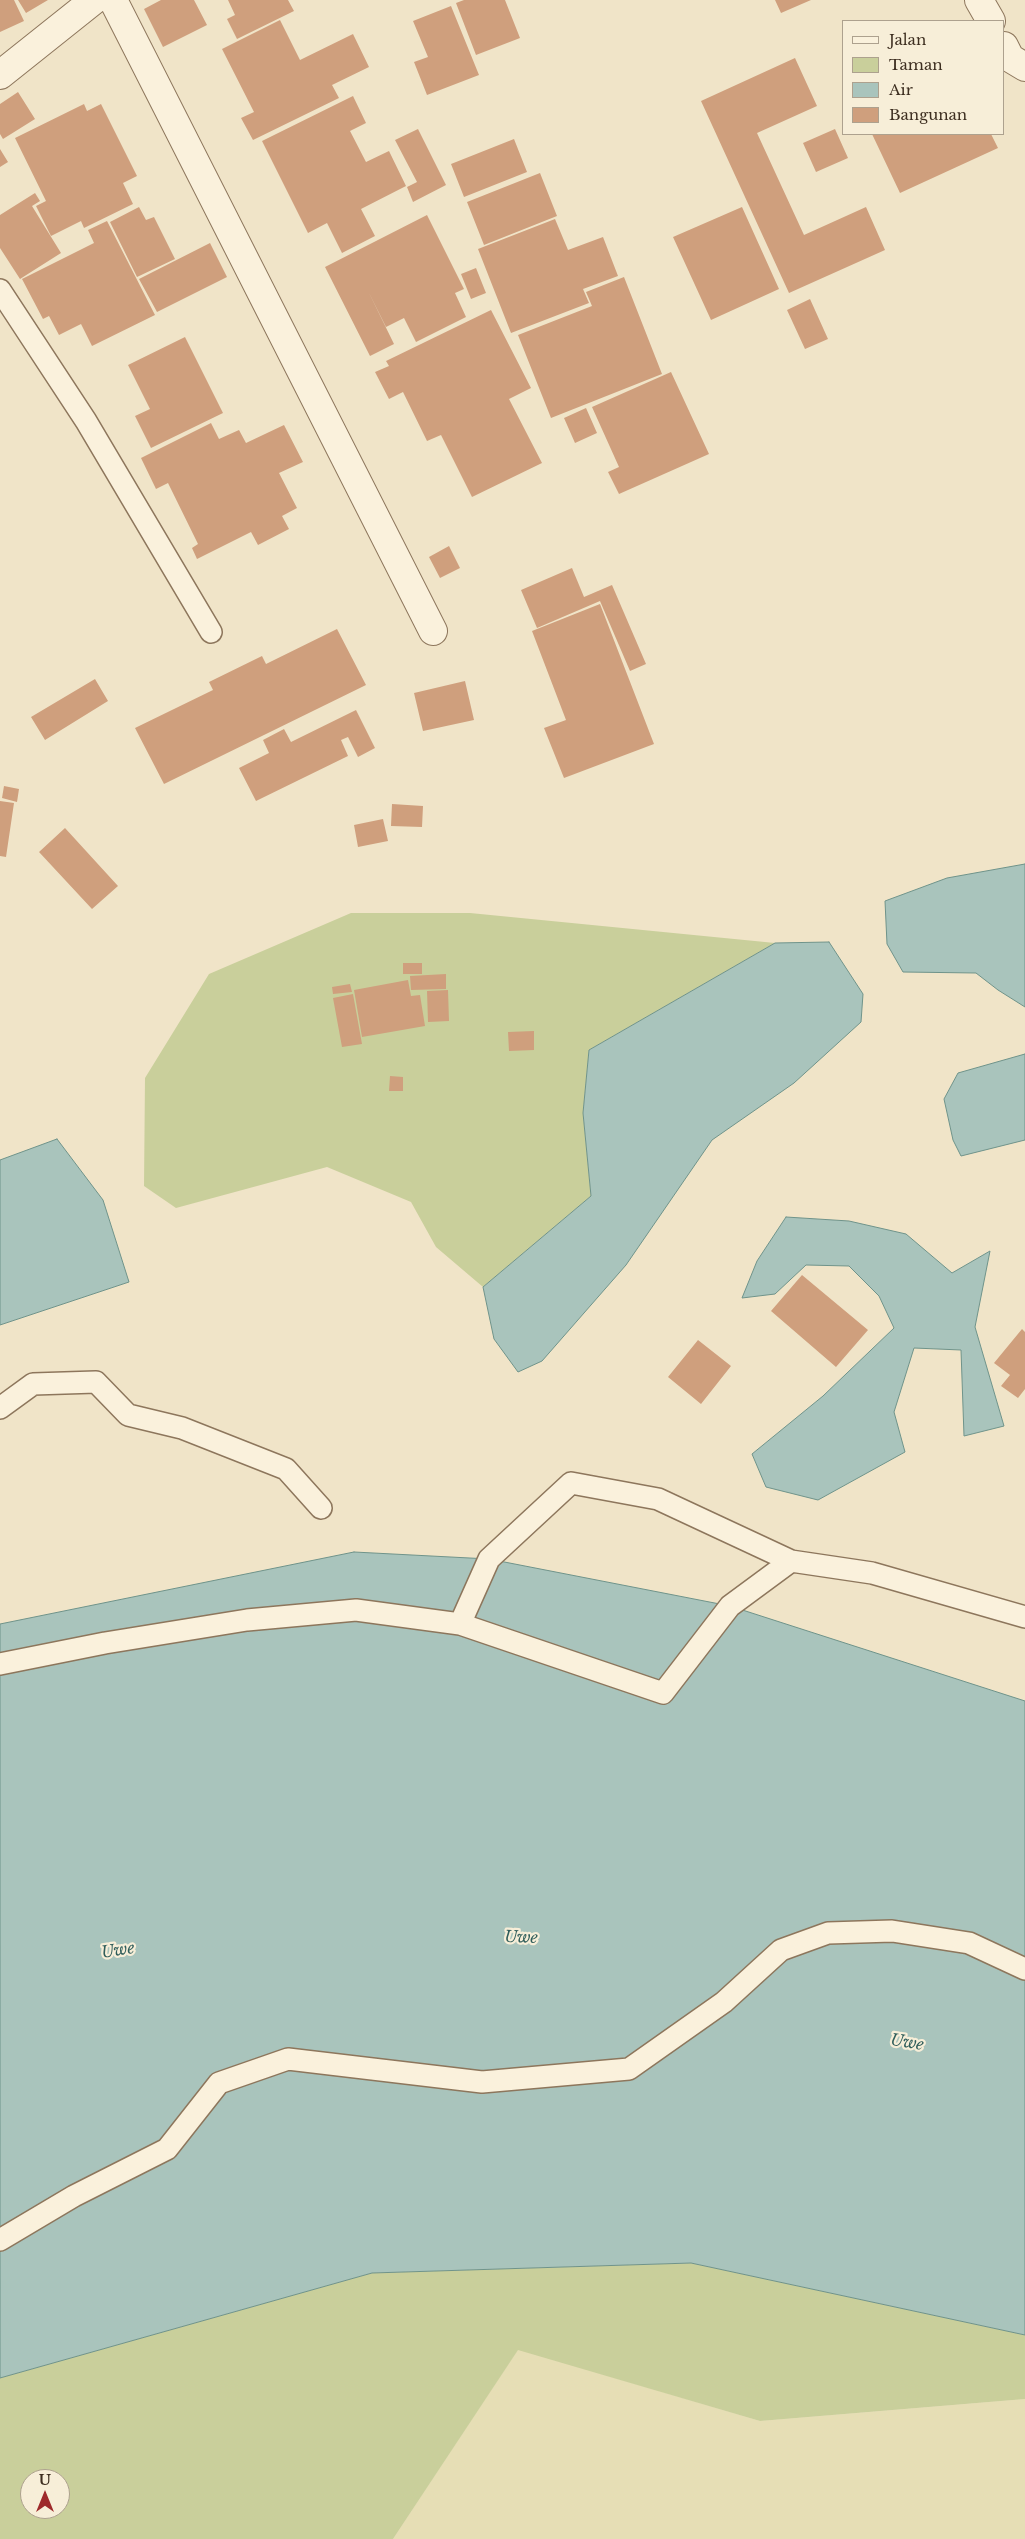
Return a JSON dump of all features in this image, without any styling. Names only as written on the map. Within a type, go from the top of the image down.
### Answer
[{"type":"street","points":[[0,75],[94,0]]},
{"type":"street","points":[[113,0],[433,631]]},
{"type":"street","points":[[979,0],[990,20]]},
{"type":"street","points":[[1005,48],[1010,58],[1025,67]]},
{"type":"lane","points":[[0,290],[86,421],[210,632]]},
{"type":"lane","points":[[0,1408],[33,1384],[96,1382],[128,1415],[182,1428],[286,1469],[321,1508]]},
{"type":"lane","points":[[460,1624],[489,1559],[570,1483],[658,1499],[791,1561],[872,1573],[1025,1617]]},
{"type":"lane","points":[[0,1664],[105,1643],[247,1620],[356,1610],[460,1624],[662,1693],[730,1606],[791,1561]]},
{"type":"lane","points":[[0,2240],[74,2196],[167,2149],[219,2083],[288,2058],[482,2082],[629,2069],[724,2002],[781,1950],[828,1933],[892,1931],[969,1943],[1025,1969]]},
{"type":"shaded area","points":[[518,2349],[760,2421],[1025,2399],[1025,2539],[393,2539]]},
{"type":"green space","points":[[351,913],[470,913],[775,943],[589,1050],[583,1113],[591,1196],[483,1287],[436,1247],[411,1202],[327,1167],[176,1208],[144,1186],[145,1078],[209,974]]},
{"type":"green space","points":[[691,2263],[1025,2335],[1025,2399],[760,2421],[518,2350],[393,2539],[0,2539],[0,2378],[372,2273]]},
{"type":"water","points":[[1025,864],[1025,1007],[976,973],[903,972],[887,944],[885,901],[947,878]]},
{"type":"water","points":[[829,942],[863,994],[861,1022],[794,1083],[712,1140],[626,1265],[542,1361],[518,1372],[494,1339],[483,1287],[591,1196],[583,1113],[589,1050],[775,943]]},
{"type":"water","points":[[1025,1054],[1025,1140],[961,1156],[953,1140],[944,1099],[958,1073]]},
{"type":"water","points":[[57,1139],[103,1200],[129,1282],[0,1325],[0,1160]]},
{"type":"water","points":[[786,1217],[849,1221],[906,1234],[952,1273],[990,1251],[975,1327],[1004,1426],[964,1436],[961,1350],[914,1348],[894,1412],[905,1452],[818,1500],[766,1487],[752,1454],[823,1396],[894,1328],[879,1296],[849,1266],[806,1265],[775,1294],[742,1298],[757,1261]]},
{"type":"water","name":"Uwe","points":[[354,1552],[489,1559],[730,1606],[1025,1701],[1025,2335],[691,2263],[372,2273],[0,2378],[0,1624]]},
{"type":"building","points":[[0,0],[14,0],[24,21],[0,32]]},
{"type":"building","points":[[18,0],[48,0],[26,13]]},
{"type":"building","points":[[161,0],[194,0],[207,25],[163,47],[144,9]]},
{"type":"building","points":[[228,0],[288,0],[294,11],[237,39],[227,19],[235,15]]},
{"type":"building","points":[[464,0],[505,0],[520,38],[476,55],[456,3]]},
{"type":"building","points":[[775,0],[811,0],[781,13]]},
{"type":"building","points":[[451,6],[479,75],[427,95],[414,62],[428,57],[413,21]]},
{"type":"building","points":[[280,20],[300,60],[353,34],[369,67],[332,85],[339,98],[253,140],[241,118],[254,112],[222,49]]},
{"type":"building","points":[[795,58],[817,106],[757,133],[804,235],[866,207],[885,250],[789,293],[701,101]]},
{"type":"building","points":[[18,92],[35,119],[3,139],[0,134],[0,104]]},
{"type":"building","points":[[353,96],[366,123],[350,131],[366,162],[389,151],[406,186],[361,209],[375,236],[342,253],[327,223],[308,233],[262,141]]},
{"type":"building","points":[[84,104],[87,111],[101,104],[137,176],[123,183],[133,204],[84,228],[81,221],[51,236],[36,206],[46,201],[15,138]]},
{"type":"building","points":[[418,129],[446,185],[413,202],[407,187],[417,182],[395,140]]},
{"type":"building","points":[[835,129],[848,158],[816,172],[803,143]]},
{"type":"building","points":[[872,135],[992,135],[998,148],[900,193]]},
{"type":"building","points":[[514,139],[527,172],[464,197],[451,164]]},
{"type":"building","points":[[0,149],[8,162],[0,167]]},
{"type":"building","points":[[540,173],[557,216],[484,245],[467,202]]},
{"type":"building","points":[[35,193],[40,201],[32,206],[61,253],[20,279],[0,248],[0,215]]},
{"type":"building","points":[[139,207],[146,220],[154,217],[175,259],[137,277],[110,222]]},
{"type":"building","points":[[742,207],[779,289],[711,320],[673,237]]},
{"type":"building","points":[[427,215],[464,289],[455,293],[466,317],[416,342],[404,318],[386,327],[368,291],[394,344],[370,356],[325,267]]},
{"type":"building","points":[[555,219],[568,250],[603,237],[618,276],[583,289],[589,303],[511,333],[478,249]]},
{"type":"building","points":[[107,221],[155,315],[92,346],[81,324],[59,335],[49,316],[43,319],[22,279],[94,243],[88,230]]},
{"type":"building","points":[[210,243],[227,277],[157,312],[139,279]]},
{"type":"building","points":[[476,268],[486,293],[471,299],[461,274]]},
{"type":"building","points":[[624,277],[662,374],[551,418],[518,335],[592,306],[586,292]]},
{"type":"building","points":[[810,299],[828,339],[805,349],[787,310]]},
{"type":"building","points":[[491,310],[531,388],[509,399],[542,463],[472,497],[441,435],[427,441],[403,392],[389,399],[375,372],[389,366],[386,361]]},
{"type":"building","points":[[185,337],[223,413],[151,448],[135,416],[150,409],[128,365]]},
{"type":"building","points":[[671,372],[709,454],[619,494],[608,472],[619,467],[592,407]]},
{"type":"building","points":[[586,408],[597,433],[575,443],[564,418]]},
{"type":"building","points":[[211,423],[219,439],[239,430],[246,443],[284,425],[303,462],[279,473],[297,508],[282,516],[289,529],[258,545],[251,532],[197,559],[192,548],[198,544],[168,483],[156,489],[141,458]]},
{"type":"building","points":[[449,546],[460,568],[440,578],[429,557]]},
{"type":"building","points":[[572,568],[584,597],[612,585],[646,664],[630,671],[600,601],[537,628],[521,590]]},
{"type":"building","points":[[600,604],[654,744],[564,778],[544,728],[566,720],[532,631]]},
{"type":"building","points":[[337,629],[366,685],[164,784],[135,728],[213,690],[209,682],[262,656],[266,664]]},
{"type":"building","points":[[95,679],[108,701],[45,740],[31,717]]},
{"type":"building","points":[[465,681],[474,720],[423,731],[414,693]]},
{"type":"building","points":[[356,710],[375,748],[358,757],[348,737],[341,740],[348,756],[256,801],[239,768],[269,753],[263,740],[284,729],[291,742]]},
{"type":"building","points":[[4,786],[19,789],[17,802],[2,798]]},
{"type":"building","points":[[0,801],[14,803],[6,857],[0,856]]},
{"type":"building","points":[[392,804],[423,806],[422,827],[391,826]]},
{"type":"building","points":[[383,819],[388,841],[358,847],[354,825]]},
{"type":"building","points":[[65,828],[118,886],[92,909],[39,852]]},
{"type":"building","points":[[403,963],[422,963],[422,974],[403,974]]},
{"type":"building","points":[[446,974],[446,989],[411,990],[410,976]]},
{"type":"building","points":[[408,980],[411,996],[420,995],[425,1026],[362,1037],[354,990]]},
{"type":"building","points":[[350,984],[352,992],[333,994],[332,987]]},
{"type":"building","points":[[448,990],[449,1021],[428,1022],[427,991]]},
{"type":"building","points":[[353,994],[362,1044],[342,1047],[333,998]]},
{"type":"building","points":[[534,1031],[534,1050],[509,1051],[508,1032]]},
{"type":"building","points":[[390,1076],[403,1077],[403,1091],[389,1091]]},
{"type":"building","points":[[802,1275],[868,1330],[836,1367],[771,1311]]},
{"type":"building","points":[[1022,1329],[1025,1332],[1025,1389],[1018,1398],[1001,1386],[1010,1375],[994,1363]]},
{"type":"building","points":[[698,1340],[731,1366],[701,1404],[668,1377]]}]
